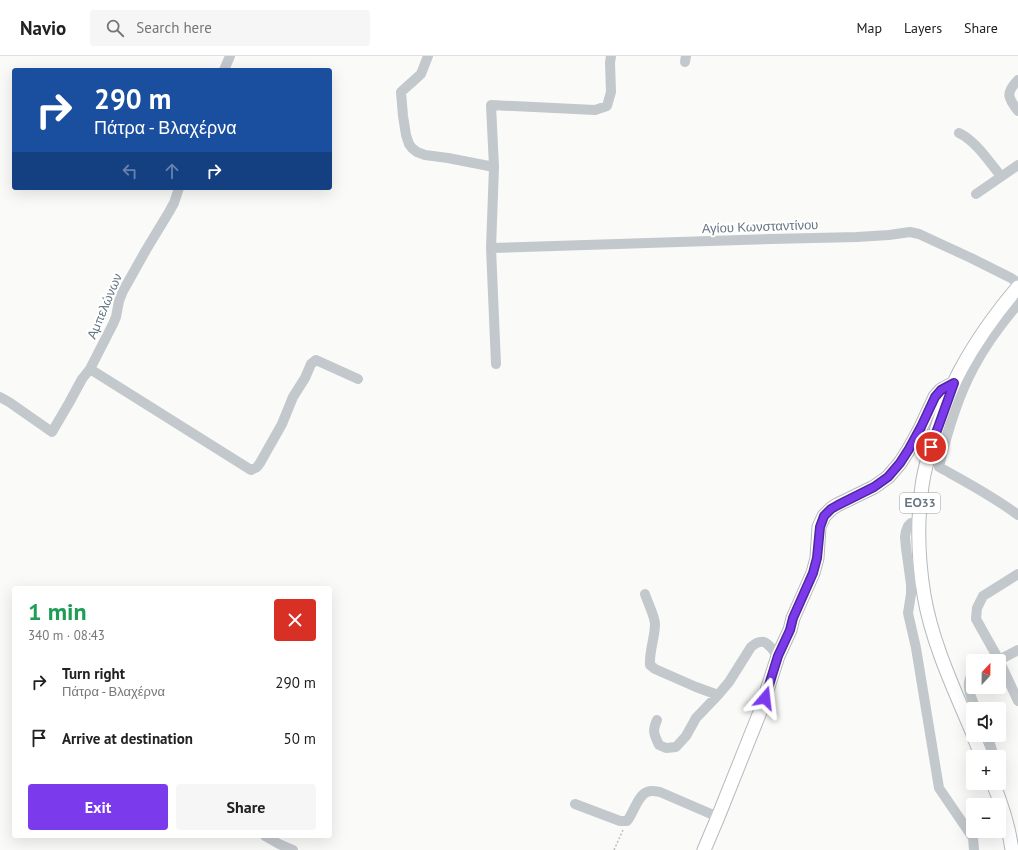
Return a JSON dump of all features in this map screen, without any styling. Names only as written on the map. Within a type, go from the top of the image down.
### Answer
[{"type":"main road","name":"ΕΟ33","points":[[966,718],[937,643],[924,595],[919,548],[919,522],[922,486],[928,457],[936,431],[954,383],[970,353],[988,325],[1018,287]]},
{"type":"main road","points":[[704,850],[760,712],[778,656],[813,573],[817,558],[820,527],[824,516],[831,509],[874,487],[888,477],[909,449],[935,397],[941,390],[954,383]]},
{"type":"main road","points":[[996,790],[1010,833],[1012,850]]},
{"type":"street","points":[[225,68],[230,56]]},
{"type":"street","points":[[428,56],[421,74],[401,92],[406,136],[410,147],[425,155],[494,167]]},
{"type":"street","points":[[496,364],[491,248],[494,167],[491,105],[595,110],[607,106],[611,92],[611,56]]},
{"type":"street","points":[[1018,80],[1012,88],[1009,97],[1010,101],[1018,110]]},
{"type":"street","points":[[959,134],[966,136],[972,141],[1001,176]]},
{"type":"street","points":[[976,194],[1018,165]]},
{"type":"street","name":"Αμπελώνων","points":[[0,397],[52,432],[82,379],[90,369],[116,317],[123,290],[174,203],[178,190]]},
{"type":"street","name":"Αγίου Κωνσταντίνου","points":[[491,248],[771,238],[857,237],[910,232],[919,234],[971,258],[1018,283]]},
{"type":"street","points":[[1018,304],[1000,327],[974,367],[948,429],[939,467],[986,493],[1018,515]]},
{"type":"street","points":[[90,369],[251,470],[257,467],[260,463],[282,424],[293,397],[305,378],[311,364],[316,360],[358,378]]},
{"type":"street","points":[[919,522],[911,523],[906,531],[911,584],[908,612],[916,648],[939,788],[973,838],[974,850]]},
{"type":"street","points":[[996,654],[976,619],[977,608],[983,596],[1018,574]]},
{"type":"street","points":[[645,594],[656,622],[650,665],[655,670],[718,696]]},
{"type":"street","points":[[657,720],[653,728],[659,745],[666,748],[676,747],[686,736],[696,718],[718,696],[729,682],[746,653],[755,643],[765,642],[778,656]]},
{"type":"street","points":[[1006,656],[1018,650]]},
{"type":"street","points":[[1006,675],[1018,701]]},
{"type":"street","points":[[575,804],[620,821],[627,821],[641,796],[646,792],[652,791],[660,792],[718,817]]},
{"type":"street","points":[[268,838],[293,850]]},
{"type":"path","points":[[614,850],[627,821]]},
{"type":"route","points":[[765,698],[778,656],[813,573],[817,558],[820,527],[824,516],[831,509],[874,487],[888,477],[909,449],[935,397],[941,390],[954,383],[931,447]]}]
